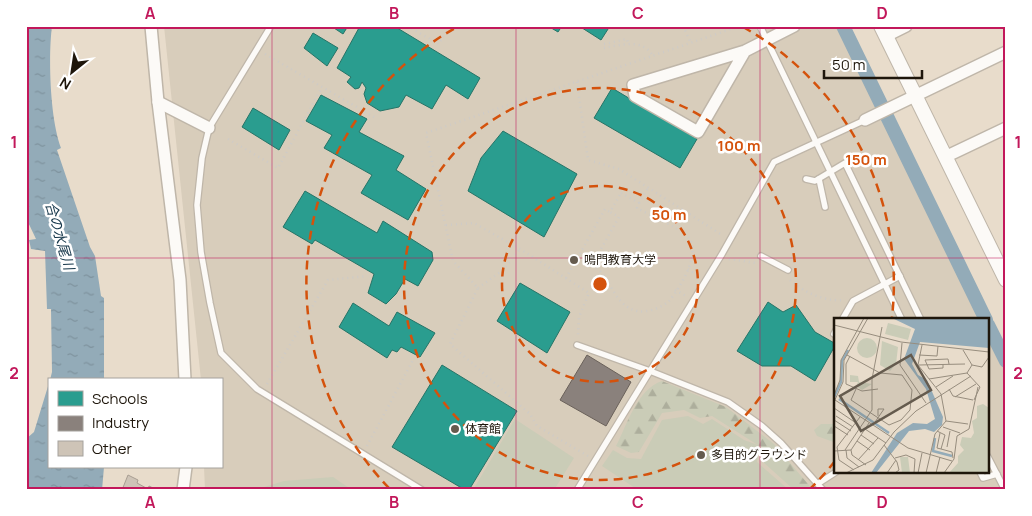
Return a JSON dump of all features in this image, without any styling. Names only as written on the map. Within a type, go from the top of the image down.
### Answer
[{"type":"street","points":[[151,26],[158,102],[180,280],[185,378]]},
{"type":"street","points":[[745,51],[698,132],[636,96],[633,85],[745,51],[794,26]]},
{"type":"street","points":[[906,26],[884,31],[1006,280]]},
{"type":"street","points":[[869,118],[1006,52]]},
{"type":"street","points":[[158,102],[209,128]]},
{"type":"street","points":[[945,157],[1006,128]]},
{"type":"street","points":[[183,490],[186,468]]},
{"type":"lane","points":[[271,26],[209,128],[202,158],[197,205],[210,303],[222,353],[262,392],[422,490]]},
{"type":"lane","points":[[760,26],[818,142],[901,318]]},
{"type":"lane","points":[[577,490],[730,240],[774,162],[869,118]]},
{"type":"lane","points":[[806,179],[816,181],[845,163],[920,318]]},
{"type":"lane","points":[[819,179],[825,207]]},
{"type":"lane","points":[[760,256],[788,270]]},
{"type":"lane","points":[[843,318],[852,301],[900,276]]},
{"type":"lane","points":[[577,345],[728,402],[768,431],[823,490]]},
{"type":"lane","points":[[990,461],[1005,490]]},
{"type":"lane","points":[[819,484],[834,473]]},
{"type":"lane","points":[[981,474],[983,478],[997,474]]},
{"type":"path","points":[[406,26],[439,44],[449,26]]},
{"type":"path","points":[[683,26],[691,43]]},
{"type":"path","points":[[478,288],[453,261],[426,133],[740,26]]},
{"type":"path","points":[[604,44],[627,39],[628,43]]},
{"type":"path","points":[[604,48],[628,43],[650,51],[653,56]]},
{"type":"path","points":[[257,49],[374,117]]},
{"type":"path","points":[[577,81],[588,160],[619,169],[730,240]]},
{"type":"path","points":[[228,139],[278,168],[322,87]]},
{"type":"path","points":[[578,257],[601,270],[607,278],[614,295],[625,305],[637,311],[652,310],[668,302],[692,262],[694,249],[688,236],[637,208],[648,188]]},
{"type":"path","points":[[610,212],[621,193],[639,203]]},
{"type":"path","points":[[566,278],[605,209],[619,217],[592,266]]},
{"type":"path","points":[[446,225],[474,223],[520,249],[589,293],[579,317],[577,345]]},
{"type":"path","points":[[520,249],[503,270],[478,288],[450,344],[530,414],[536,426],[595,461]]},
{"type":"path","points":[[262,392],[328,280],[367,276]]},
{"type":"path","points":[[363,454],[413,360]]},
{"type":"shaded area","name":"鳴門教育大学","points":[[164,26],[836,26],[989,318],[834,318],[834,474],[990,474],[990,320],[1006,350],[1006,490],[205,490],[204,468],[222,468],[222,378],[201,378]]},
{"type":"green space","points":[[662,381],[726,407],[774,444],[813,490],[794,490],[762,461],[764,449],[712,416],[700,418],[684,410],[662,413],[639,452],[631,453],[616,446],[639,400],[653,385]]},
{"type":"green space","name":"多目的グラウンド","points":[[688,416],[703,424],[712,419],[744,440],[758,445],[757,462],[789,490],[638,490],[602,466],[613,450],[627,458],[641,459],[662,420]]},
{"type":"green space","points":[[515,419],[574,458],[554,490],[473,490]]},
{"type":"green space","points":[[821,424],[834,424],[834,442],[817,436],[814,430]]},
{"type":"green space","points":[[333,477],[352,490],[254,490],[284,481]]},
{"type":"water","name":"合の水尾川","points":[[26,26],[52,26],[50,54],[52,105],[61,148],[57,150],[90,247],[95,256],[101,296],[104,298],[104,378],[50,378],[51,309],[47,309],[45,251],[31,249],[29,240],[36,239],[26,218]]},
{"type":"water","points":[[48,386],[48,468],[104,468],[102,490],[26,490],[26,439],[34,432]]},
{"type":"building: Schools","points":[[331,26],[348,26],[343,34]]},
{"type":"building: Schools","points":[[360,26],[394,26],[480,78],[468,99],[446,85],[432,109],[406,95],[399,107],[380,111],[367,103],[364,94],[366,88],[362,82],[359,88],[355,89],[347,82],[351,77],[337,68]]},
{"type":"building: Schools","points":[[548,26],[562,26],[558,32]]},
{"type":"building: Schools","points":[[579,26],[610,26],[601,40]]},
{"type":"building: Schools","points":[[313,33],[338,48],[327,66],[304,48]]},
{"type":"building: Schools","points":[[612,88],[697,139],[680,168],[594,118]]},
{"type":"building: Schools","points":[[321,95],[367,119],[359,132],[404,156],[396,170],[426,189],[408,220],[361,193],[372,175],[324,148],[332,135],[306,121]]},
{"type":"building: Schools","points":[[253,108],[290,130],[279,150],[242,127]]},
{"type":"building: Schools","points":[[503,131],[577,174],[544,237],[468,191],[481,158]]},
{"type":"building: Schools","points":[[305,191],[377,233],[383,221],[432,252],[433,260],[418,286],[405,279],[396,294],[386,304],[368,293],[374,274],[315,240],[312,244],[283,227]]},
{"type":"building: Schools","points":[[520,283],[570,312],[547,353],[497,321]]},
{"type":"building: Schools","points":[[768,302],[783,312],[796,305],[815,332],[834,343],[834,348],[815,381],[791,366],[762,366],[737,351]]},
{"type":"building: Schools","points":[[353,303],[389,326],[397,312],[435,333],[420,357],[401,347],[397,352],[392,350],[387,358],[339,327]]},
{"type":"building: Schools","name":"体育館","points":[[442,365],[517,411],[469,490],[465,490],[392,447]]},
{"type":"building: Industry","points":[[587,355],[631,382],[606,426],[560,400]]},
{"type":"building: Other","points":[[128,475],[138,480],[137,483],[148,489],[149,486],[157,490],[122,490]]},
{"type":"waterway","points":[[843,26],[985,318]]},
{"type":"waterway","points":[[990,329],[1006,361]]},
{"type":"place","name":"鳴門教育大学","points":[[574,260]]},
{"type":"place","name":"体育館","points":[[455,429]]},
{"type":"place","name":"多目的グラウンド","points":[[701,455]]}]
